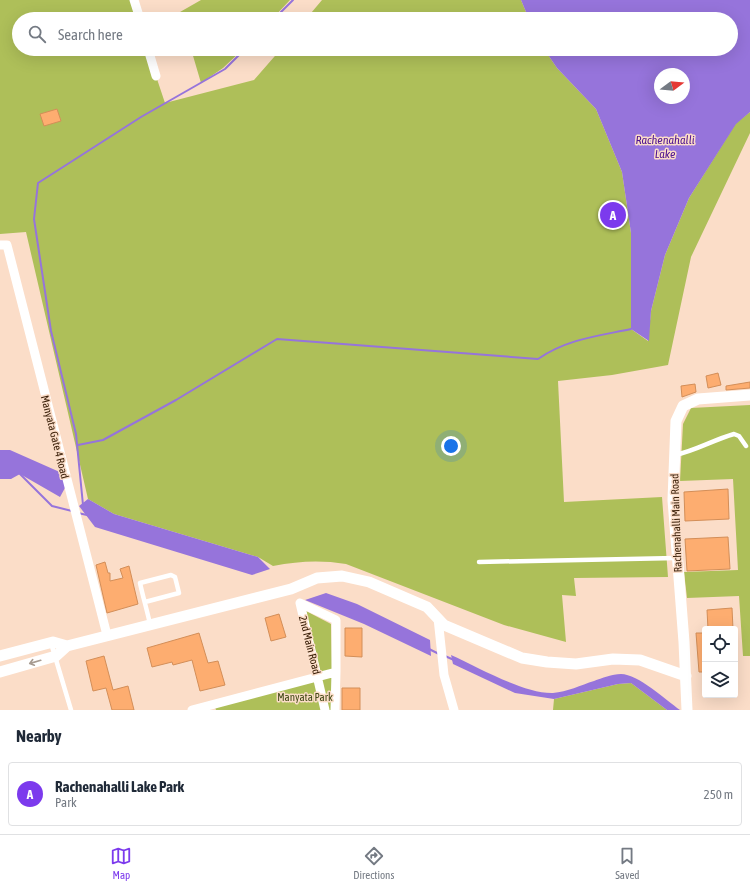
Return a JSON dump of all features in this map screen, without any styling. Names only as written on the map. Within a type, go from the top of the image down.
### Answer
[{"type":"street","points":[[134,0],[138,12]]},
{"type":"street","points":[[150,56],[156,76]]},
{"type":"street","name":"Manyata Gate 4 Road","points":[[0,245],[7,245],[66,480],[107,635]]},
{"type":"street","name":"Rachenahalli Main Road","points":[[687,708],[673,500],[676,421],[683,406],[698,399],[750,395]]},
{"type":"street","points":[[0,656],[51,643],[67,646],[301,585],[318,578],[342,576],[369,582],[427,607],[444,624],[522,658],[576,664],[613,658],[640,660],[686,676]]},
{"type":"street","name":"2nd Main Road","points":[[325,710],[300,603],[336,620],[336,672]]},
{"type":"street","points":[[438,618],[444,675],[454,710]]},
{"type":"street","points":[[0,672],[56,656],[67,646]]},
{"type":"street","points":[[192,710],[213,707],[336,672],[335,710]]},
{"type":"lane","points":[[675,456],[692,452],[699,446],[734,434],[739,436],[746,446]]},
{"type":"lane","points":[[479,562],[676,558]]},
{"type":"lane","points":[[145,602],[179,593],[175,577],[171,575],[140,584],[150,624]]},
{"type":"lane","points":[[51,643],[71,710]]},
{"type":"green space","points":[[0,0],[132,0],[136,12],[12,12],[12,56],[149,56],[165,103],[254,80],[275,56],[549,56],[557,68],[596,109],[622,172],[631,233],[631,329],[648,341],[651,311],[665,255],[689,198],[736,123],[750,112],[750,133],[691,257],[668,365],[612,375],[558,381],[564,502],[662,497],[668,577],[574,578],[576,596],[562,595],[566,642],[504,625],[346,564],[310,562],[273,566],[258,557],[114,514],[88,499],[26,232],[0,234]]},
{"type":"green space","points":[[201,0],[290,0],[279,12],[180,12]]},
{"type":"green space","points":[[322,0],[521,0],[526,12],[312,12]]},
{"type":"green space","points":[[193,56],[236,56],[223,68],[201,83]]},
{"type":"green space","points":[[750,405],[750,656],[743,656],[739,596],[687,598],[684,572],[738,570],[733,479],[680,481],[683,424],[691,408]]},
{"type":"green space","points":[[306,611],[331,624],[332,670],[320,672]]},
{"type":"green space","points":[[334,675],[333,710],[327,710],[320,679]]},
{"type":"green space","name":"Manyata Park","points":[[316,681],[322,710],[216,710],[215,707]]},
{"type":"green space","points":[[631,683],[667,710],[553,710],[554,699],[618,684]]},
{"type":"water","name":"Rachenahalli Lake","points":[[521,0],[750,0],[750,112],[736,124],[689,198],[665,255],[651,311],[649,341],[631,329],[631,233],[622,172],[596,109],[557,68],[549,56],[738,56],[738,12],[526,12]]},
{"type":"water","points":[[0,450],[10,450],[71,477],[60,497],[20,474],[11,479],[0,479]]},
{"type":"water","points":[[88,499],[114,514],[258,557],[270,569],[252,575],[95,527],[79,506]]},
{"type":"water","points":[[326,593],[357,604],[430,640],[431,656],[364,624],[305,600]]},
{"type":"water","points":[[451,655],[515,685],[541,692],[553,693],[569,690],[611,675],[628,675],[660,694],[680,710],[667,710],[631,683],[618,684],[554,699],[515,693],[453,664]]},
{"type":"building","points":[[57,109],[61,121],[44,126],[40,114]]},
{"type":"building","points":[[718,373],[721,385],[708,388],[706,376]]},
{"type":"building","points":[[750,382],[750,388],[726,390],[726,386]]},
{"type":"building","points":[[695,384],[696,392],[682,397],[681,386]]},
{"type":"building","points":[[728,489],[729,519],[685,521],[684,492]]},
{"type":"building","points":[[728,537],[730,569],[687,571],[685,539]]},
{"type":"building","points":[[105,562],[108,573],[110,573],[110,581],[123,578],[120,569],[129,566],[138,604],[107,613],[96,565]]},
{"type":"building","points":[[732,608],[733,626],[708,626],[707,610]]},
{"type":"building","points":[[279,614],[286,637],[271,641],[265,618]]},
{"type":"building","points":[[345,628],[362,628],[362,657],[345,656]]},
{"type":"building","points":[[199,633],[208,663],[218,661],[225,685],[200,691],[192,660],[173,665],[172,662],[152,667],[147,648]]},
{"type":"building","points":[[696,633],[702,633],[702,672],[699,672]]},
{"type":"building","points":[[104,656],[113,690],[128,686],[134,710],[112,710],[106,688],[93,691],[86,661]]},
{"type":"building","points":[[342,688],[360,688],[360,710],[342,710]]},
{"type":"waterway","points":[[281,12],[293,0]]},
{"type":"waterway","points":[[83,505],[76,434],[51,331],[34,219],[38,183],[141,117],[225,69],[238,56]]},
{"type":"waterway","points":[[78,445],[103,440],[176,400],[277,339],[538,359],[560,347],[583,339],[631,329]]},
{"type":"waterway","points":[[19,473],[52,506],[72,511]]},
{"type":"waterway","points":[[78,513],[87,515]]},
{"type":"waterway","points":[[429,649],[439,654]]},
{"type":"waterway","points":[[445,656],[454,660]]},
{"type":"place","name":"Rachenahalli Lake Park","points":[[613,215]]}]
